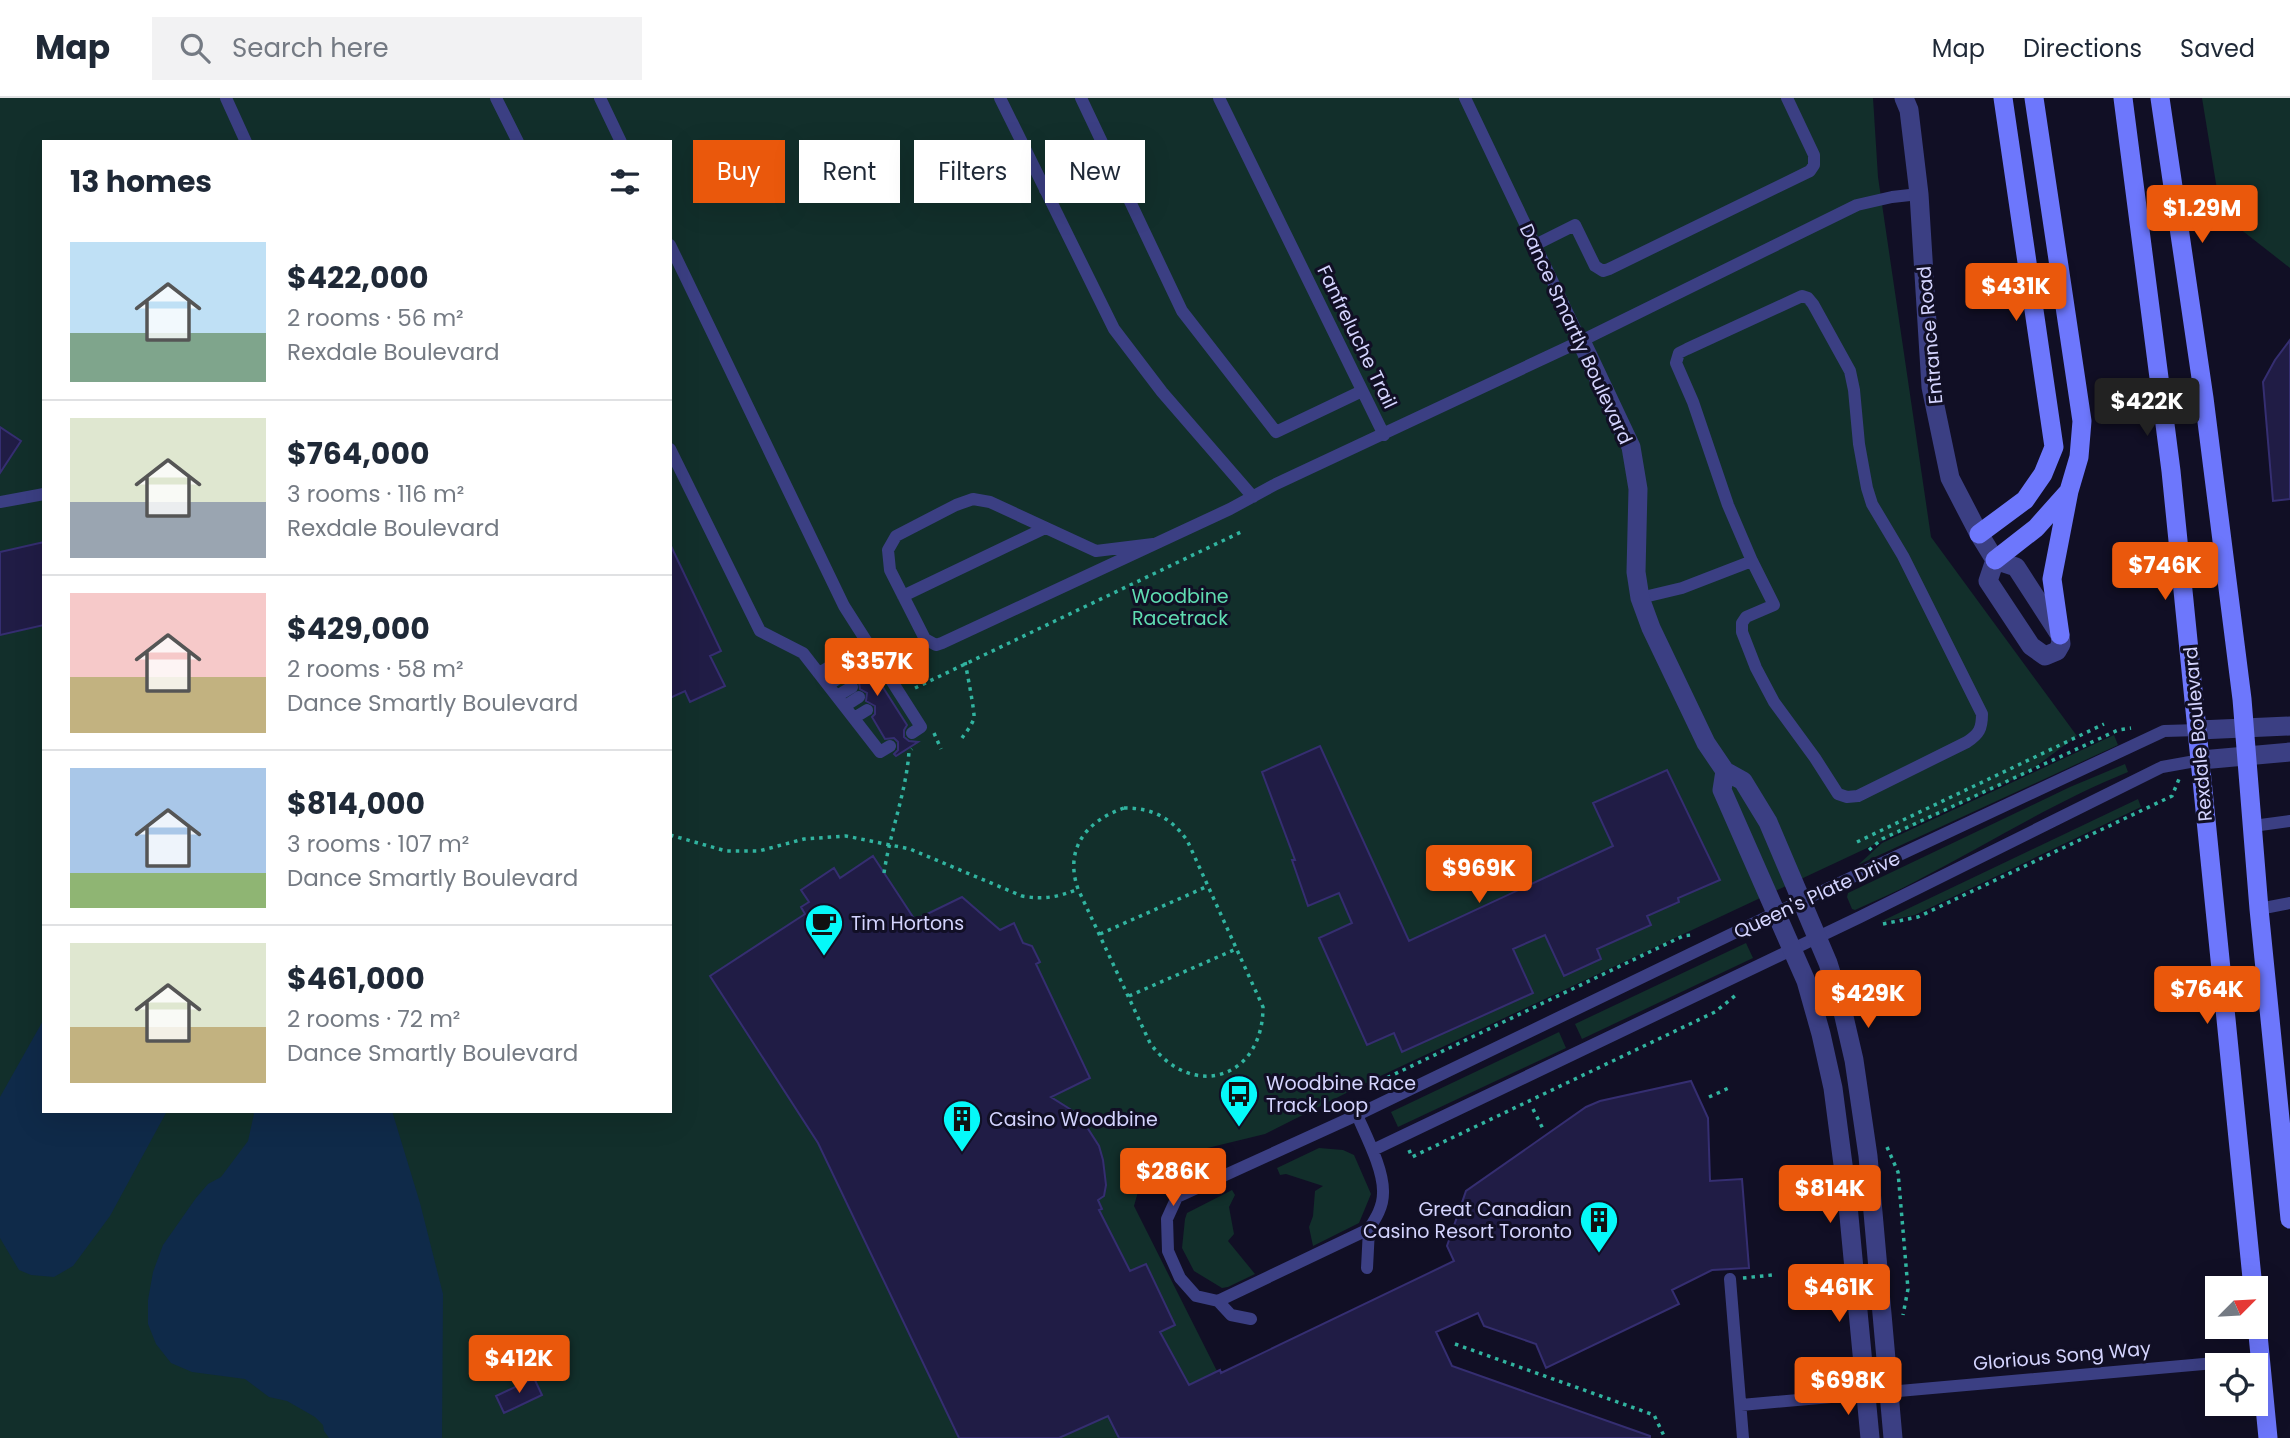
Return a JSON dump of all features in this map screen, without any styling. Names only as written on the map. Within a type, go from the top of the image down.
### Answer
[{"type":"main road","points":[[1979,534],[2025,500],[2043,474],[2054,447],[2003,98]]},
{"type":"main road","points":[[2034,98],[2082,421],[2079,457],[2052,579],[2060,635]]},
{"type":"main road","name":"Rexdale Boulevard","points":[[2123,98],[2162,400],[2199,730],[2194,761],[2252,1276]]},
{"type":"main road","points":[[2160,98],[2204,398],[2244,728],[2290,1219]]},
{"type":"main road","points":[[2162,400],[2185,405],[2204,398]]},
{"type":"main road","points":[[1995,560],[2036,527],[2070,491]]},
{"type":"main road","points":[[2266,1416],[2268,1438]]},
{"type":"street","name":"Entrance Road","points":[[1905,98],[1909,110],[1919,194],[1931,387],[1950,478],[1995,560],[2016,567],[2060,635]]},
{"type":"street","name":"Dance Smartly Boulevard","points":[[1581,341],[1631,447],[1638,489],[1636,572],[1640,598],[1670,671],[1706,743],[1725,771],[1743,781],[1768,822],[1828,962],[1854,1060],[1868,1156],[1893,1438]]},
{"type":"street","points":[[1995,560],[1989,582],[2031,646],[2040,653],[2051,655],[2061,644],[2060,635]]},
{"type":"street","name":"Queen's Plate Drive","points":[[2199,730],[2290,726]]},
{"type":"street","name":"Queen's Plate Drive","points":[[2194,761],[2290,752]]},
{"type":"street","name":"Dance Smartly Boulevard","points":[[1725,771],[1723,790],[1808,985],[1833,1088],[1847,1195],[1870,1438]]},
{"type":"lane","points":[[226,98],[245,140]]},
{"type":"lane","points":[[496,98],[517,140]]},
{"type":"lane","points":[[600,98],[620,140]]},
{"type":"lane","points":[[1000,98],[1045,190]]},
{"type":"lane","points":[[1081,98],[1101,140]]},
{"type":"lane","name":"Fanfreluche Trail","points":[[1219,98],[1384,435],[1857,205],[1919,194]]},
{"type":"lane","name":"Dance Smartly Boulevard","points":[[1465,98],[1581,341]]},
{"type":"lane","points":[[1535,245],[1575,226],[1595,266],[1602,271],[1810,171],[1814,164],[1814,155],[1787,98]]},
{"type":"lane","points":[[1051,203],[1114,329],[1162,392],[1252,497]]},
{"type":"lane","points":[[1130,203],[1182,311],[1276,432],[1362,391]]},
{"type":"lane","points":[[672,248],[863,645],[919,736]]},
{"type":"lane","points":[[1802,296],[1813,304],[1850,371],[1859,444],[1870,496],[1982,714],[1982,725],[1978,734],[1858,796],[1838,794],[1774,702],[1756,668],[1742,632],[1746,617],[1774,605],[1752,561],[1728,505],[1693,402],[1678,371],[1676,358],[1687,349],[1802,296]]},
{"type":"lane","points":[[1153,544],[1096,551],[990,502],[973,499],[896,536],[888,550],[890,570],[902,596],[925,639],[936,645],[1153,544],[1384,435]]},
{"type":"lane","points":[[672,453],[760,631],[803,653],[858,724],[877,737],[880,752],[890,746]]},
{"type":"lane","points":[[0,502],[42,494]]},
{"type":"lane","points":[[902,596],[1045,528]]},
{"type":"lane","points":[[1640,598],[1682,588],[1752,561]]},
{"type":"lane","points":[[819,673],[837,662]]},
{"type":"lane","points":[[828,685],[845,674]]},
{"type":"lane","points":[[841,701],[856,692]]},
{"type":"lane","points":[[858,724],[871,716]]},
{"type":"lane","name":"Queen's Plate Drive","points":[[1251,1319],[1231,1315],[1218,1301],[1196,1296],[1180,1278],[1168,1251],[1167,1219],[1177,1198],[2164,731],[2199,730]]},
{"type":"lane","name":"Queen's Plate Drive","points":[[1373,1150],[1818,937],[2162,767],[2194,761]]},
{"type":"lane","points":[[2253,825],[2290,821]]},
{"type":"lane","points":[[2259,909],[2290,903]]},
{"type":"lane","points":[[1218,1301],[1369,1229],[1380,1213],[1384,1192],[1373,1150],[1357,1115]]},
{"type":"lane","points":[[1367,1268],[1369,1229]]},
{"type":"lane","points":[[1730,1279],[1743,1438]]},
{"type":"lane","name":"Glorious Song Way","points":[[1741,1405],[2205,1364]]},
{"type":"path","points":[[914,689],[965,662],[1241,532]]},
{"type":"path","points":[[962,738],[972,724],[975,712],[970,700],[965,662]]},
{"type":"path","points":[[1857,842],[2104,724]]},
{"type":"path","points":[[1862,856],[1882,839],[2088,742],[2118,730],[2131,728]]},
{"type":"path","points":[[884,873],[888,845],[908,769],[909,751],[919,736],[933,733],[941,749]]},
{"type":"path","points":[[1879,925],[1917,917],[2172,796],[2194,761]]},
{"type":"path","points":[[1124,808],[1142,808],[1160,814],[1175,825],[1187,840],[1208,886],[1263,1007],[1263,1027],[1257,1044],[1246,1059],[1231,1070],[1213,1076],[1194,1076],[1176,1069],[1161,1058],[1150,1043],[1078,889],[1074,877],[1074,858],[1079,840],[1090,825],[1106,814],[1124,808]]},
{"type":"path","points":[[672,836],[726,851],[759,851],[804,839],[846,836],[910,849],[1022,896],[1056,898],[1078,889]]},
{"type":"path","points":[[1100,934],[1208,886]]},
{"type":"path","points":[[1385,1101],[1376,1083],[1671,942],[1696,934]]},
{"type":"path","points":[[1129,996],[1236,949]]},
{"type":"path","points":[[1402,1136],[1412,1157],[1715,1012],[1740,992]]},
{"type":"path","points":[[1709,1097],[1731,1087]]},
{"type":"path","points":[[1533,1109],[1543,1129]]},
{"type":"path","points":[[1748,1278],[1772,1275]]},
{"type":"path","points":[[1455,1344],[1654,1415],[1665,1438]]},
{"type":"green space","name":"Woodbine Racetrack","points":[[0,98],[1873,98],[1878,177],[1931,537],[2077,736],[2027,773],[1374,1079],[1265,1134],[1146,1163],[1134,1206],[1225,1387],[1125,1438],[0,1438]]},
{"type":"green space","points":[[2202,98],[2290,98],[2290,268],[2221,214]]},
{"type":"green space","points":[[2114,735],[2118,745],[1858,865],[1882,843]]},
{"type":"green space","points":[[2125,764],[2128,772],[2047,810],[1903,888],[1852,909],[1848,893],[2070,787]]},
{"type":"green space","points":[[2138,799],[2141,807],[1915,915],[1880,922]]},
{"type":"green space","points":[[1746,943],[1753,958],[1582,1039],[1575,1024]]},
{"type":"green space","points":[[1559,1032],[1566,1048],[1398,1127],[1391,1112]]},
{"type":"green space","points":[[1319,1148],[1343,1150],[1354,1155],[1371,1194],[1359,1223],[1313,1246],[1309,1227],[1313,1216],[1315,1191],[1323,1186],[1286,1174],[1280,1175],[1277,1168]]},
{"type":"green space","points":[[1232,1190],[1235,1195],[1229,1207],[1234,1234],[1228,1241],[1255,1274],[1222,1288],[1194,1271],[1182,1248],[1187,1213]]},
{"type":"water","points":[[42,1023],[42,1113],[166,1113],[110,1216],[73,1266],[54,1277],[31,1275],[19,1270],[0,1238],[0,1097]]},
{"type":"water","points":[[393,1113],[420,1203],[443,1294],[442,1438],[329,1438],[323,1425],[315,1417],[287,1401],[269,1397],[245,1379],[192,1372],[171,1363],[156,1344],[148,1324],[148,1300],[153,1272],[163,1245],[196,1198],[208,1184],[221,1177],[248,1141],[254,1114]]},
{"type":"building","points":[[2290,340],[2290,499],[2273,501],[2263,382]]},
{"type":"building","points":[[0,427],[21,441],[0,473]]},
{"type":"building","points":[[42,542],[42,625],[0,635],[0,552]]},
{"type":"building","points":[[672,548],[721,651],[710,656],[725,686],[690,702],[685,691],[672,697]]},
{"type":"building","points":[[854,642],[907,725],[904,737],[918,742],[896,756],[894,754],[898,750],[898,742],[894,738],[885,739],[872,717],[875,714],[875,706],[866,701],[867,693],[860,689],[859,682],[853,678],[853,670],[845,665],[844,657],[837,653]]},
{"type":"building","points":[[1320,746],[1409,941],[1613,846],[1593,803],[1667,770],[1720,880],[1678,898],[1679,902],[1647,916],[1651,925],[1597,949],[1601,959],[1564,976],[1545,935],[1513,949],[1533,993],[1402,1052],[1394,1033],[1367,1045],[1319,938],[1352,923],[1339,893],[1308,906],[1292,860],[1295,860],[1262,772]]},
{"type":"building","points":[[873,856],[915,920],[962,897],[1000,930],[1014,923],[1023,943],[1032,946],[1040,962],[1036,964],[1090,1078],[1051,1097],[1083,1121],[1099,1146],[1106,1185],[1104,1196],[1098,1200],[1102,1209],[1099,1210],[1130,1271],[1146,1264],[1175,1325],[1160,1332],[1189,1385],[1220,1370],[1221,1373],[1454,1261],[1447,1246],[1466,1191],[1586,1107],[1600,1101],[1691,1081],[1708,1118],[1710,1181],[1742,1179],[1749,1268],[1712,1270],[1672,1290],[1679,1304],[1546,1368],[1536,1344],[1484,1326],[1478,1313],[1436,1332],[1452,1366],[1650,1438],[1119,1438],[1108,1416],[1059,1438],[959,1438],[818,1143],[710,976],[805,914],[801,907],[809,902],[801,890],[834,868],[840,878]]},
{"type":"building","points":[[534,1378],[542,1395],[504,1413],[496,1396]]},
{"type":"place","name":"Tim Hortons","points":[[824,957]]},
{"type":"place","name":"Woodbine Race Track Loop","points":[[1239,1128]]},
{"type":"place","name":"Casino Woodbine","points":[[962,1153]]},
{"type":"place","name":"Great Canadian Casino Resort Toronto","points":[[1599,1254]]}]
